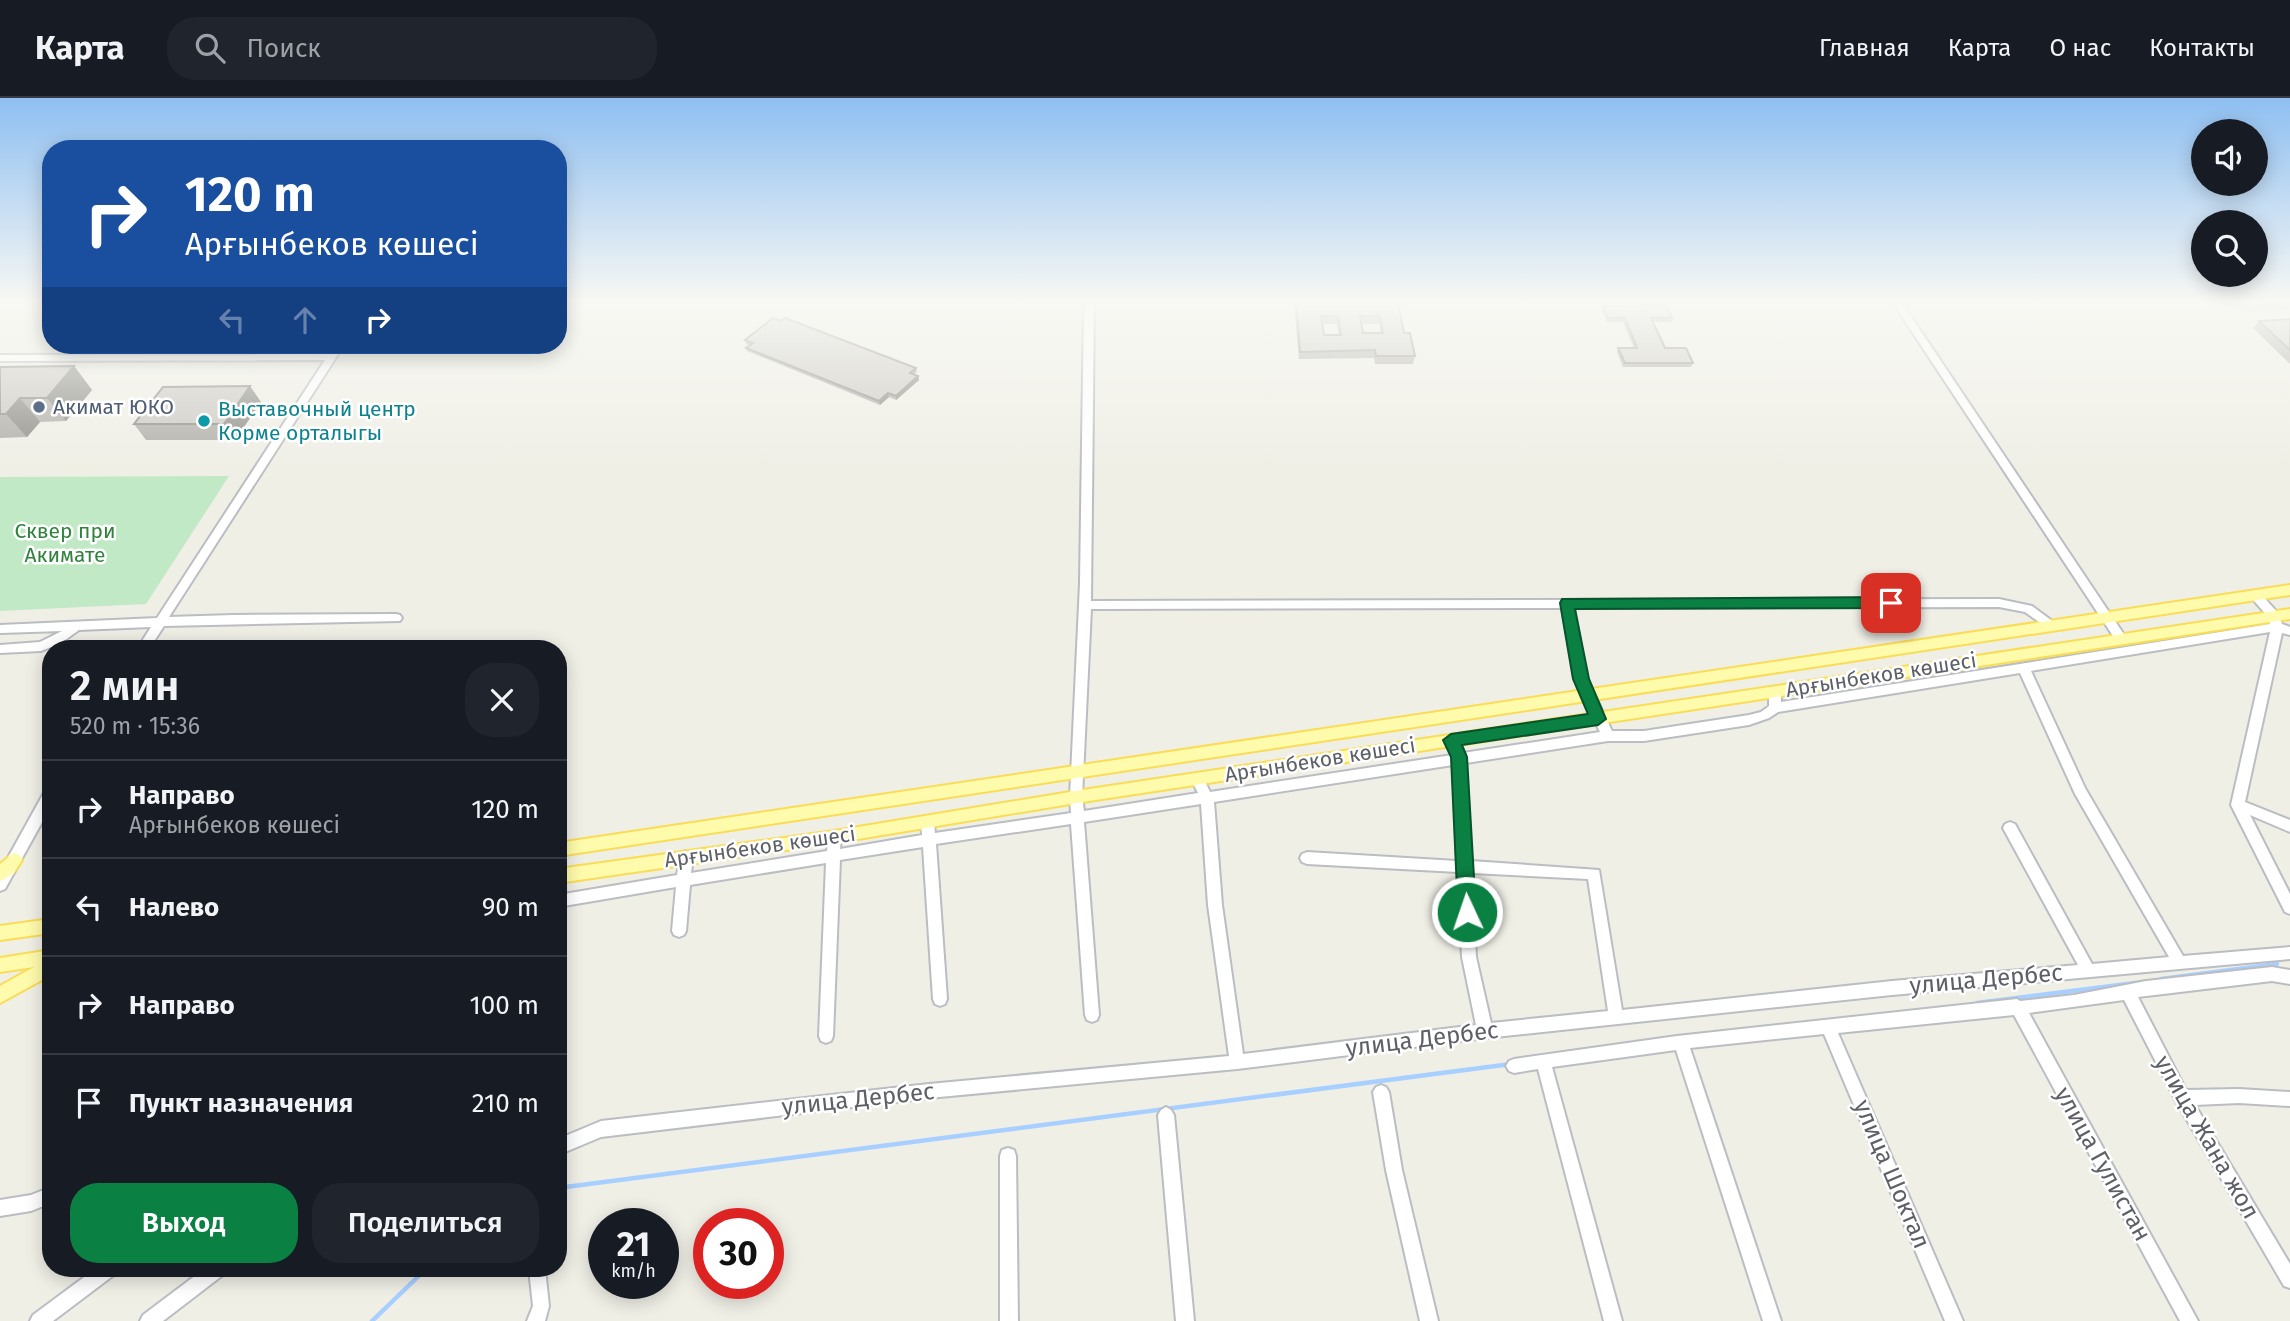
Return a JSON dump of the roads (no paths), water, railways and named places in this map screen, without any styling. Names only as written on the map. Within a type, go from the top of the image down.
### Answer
[{"type":"main road","name":"Арғынбеков көшесі","points":[[567,848],[2290,590]]},
{"type":"main road","name":"Арғынбеков көшесі","points":[[567,875],[834,837],[1076,797],[2121,639],[2280,625],[2290,614]]},
{"type":"main road","points":[[0,874],[14,860]]},
{"type":"main road","points":[[0,933],[42,927]]},
{"type":"main road","points":[[0,965],[42,958]]},
{"type":"main road","points":[[0,995],[42,971]]},
{"type":"street","points":[[149,640],[330,360]]},
{"type":"street","points":[[1088,360],[1085,605],[1076,797],[1092,1015]]},
{"type":"street","points":[[1935,360],[2121,639]]},
{"type":"street","points":[[2255,596],[2280,625]]},
{"type":"street","points":[[1567,603],[1581,679],[1608,736]]},
{"type":"street","points":[[1085,605],[1999,603],[2028,609],[2053,626]]},
{"type":"street","points":[[0,629],[233,619],[396,618]]},
{"type":"street","points":[[567,900],[1459,757],[1608,736],[1644,736],[1749,720],[1765,715],[1774,708],[2280,625]]},
{"type":"street","points":[[2280,625],[2238,805],[2290,908]]},
{"type":"street","points":[[58,640],[76,626]]},
{"type":"street","points":[[0,649],[42,647]]},
{"type":"street","points":[[2024,668],[2080,790],[2179,962]]},
{"type":"street","points":[[1774,708],[1775,692]]},
{"type":"street","points":[[1451,740],[1459,757],[1469,957],[1485,1031]]},
{"type":"street","points":[[1197,779],[1207,798],[1215,905],[1237,1062]]},
{"type":"street","points":[[2238,805],[2290,826]]},
{"type":"street","points":[[0,885],[42,809]]},
{"type":"street","points":[[928,821],[940,999]]},
{"type":"street","points":[[2010,828],[2088,970]]},
{"type":"street","points":[[825,1037],[834,837]]},
{"type":"street","points":[[679,931],[686,857]]},
{"type":"street","points":[[1307,858],[1594,874],[1616,1017]]},
{"type":"street","name":"улица Дербес","points":[[567,1143],[601,1129],[929,1091],[1237,1062],[1485,1031],[2088,970],[2288,956]]},
{"type":"street","name":"улица Дербес","points":[[1514,1066],[2146,988],[2273,974],[2290,977]]},
{"type":"street","name":"улица Жана жол","points":[[2128,992],[2182,1098],[2290,1280]]},
{"type":"street","name":"улица Гулистан","points":[[2017,1006],[2189,1321]]},
{"type":"street","name":"улица Шоктал","points":[[1829,1028],[1954,1321]]},
{"type":"street","points":[[1681,1044],[1772,1321]]},
{"type":"street","points":[[1543,1061],[1613,1321]]},
{"type":"street","points":[[1381,1092],[1394,1170],[1429,1321]]},
{"type":"street","points":[[2182,1098],[2239,1096],[2290,1100]]},
{"type":"street","points":[[1166,1115],[1185,1321]]},
{"type":"street","points":[[1008,1156],[1009,1321]]},
{"type":"street","points":[[0,1208],[42,1199]]},
{"type":"street","points":[[39,1321],[97,1277]]},
{"type":"street","points":[[149,1321],[207,1277]]},
{"type":"street","points":[[536,1321],[541,1306],[538,1277]]},
{"type":"waterway","points":[[2161,979],[2277,964]]},
{"type":"waterway","points":[[1977,1003],[2143,982]]},
{"type":"waterway","points":[[567,1187],[1511,1064]]},
{"type":"waterway","points":[[372,1321],[418,1277]]},
{"type":"place","name":"Акимат ЮКО","points":[[39,407]]},
{"type":"place","name":"Выставочный центр Корме орталыгы","points":[[204,421]]},
{"type":"park label","name":"Сквер при Акимате","points":[[65,543]]}]
